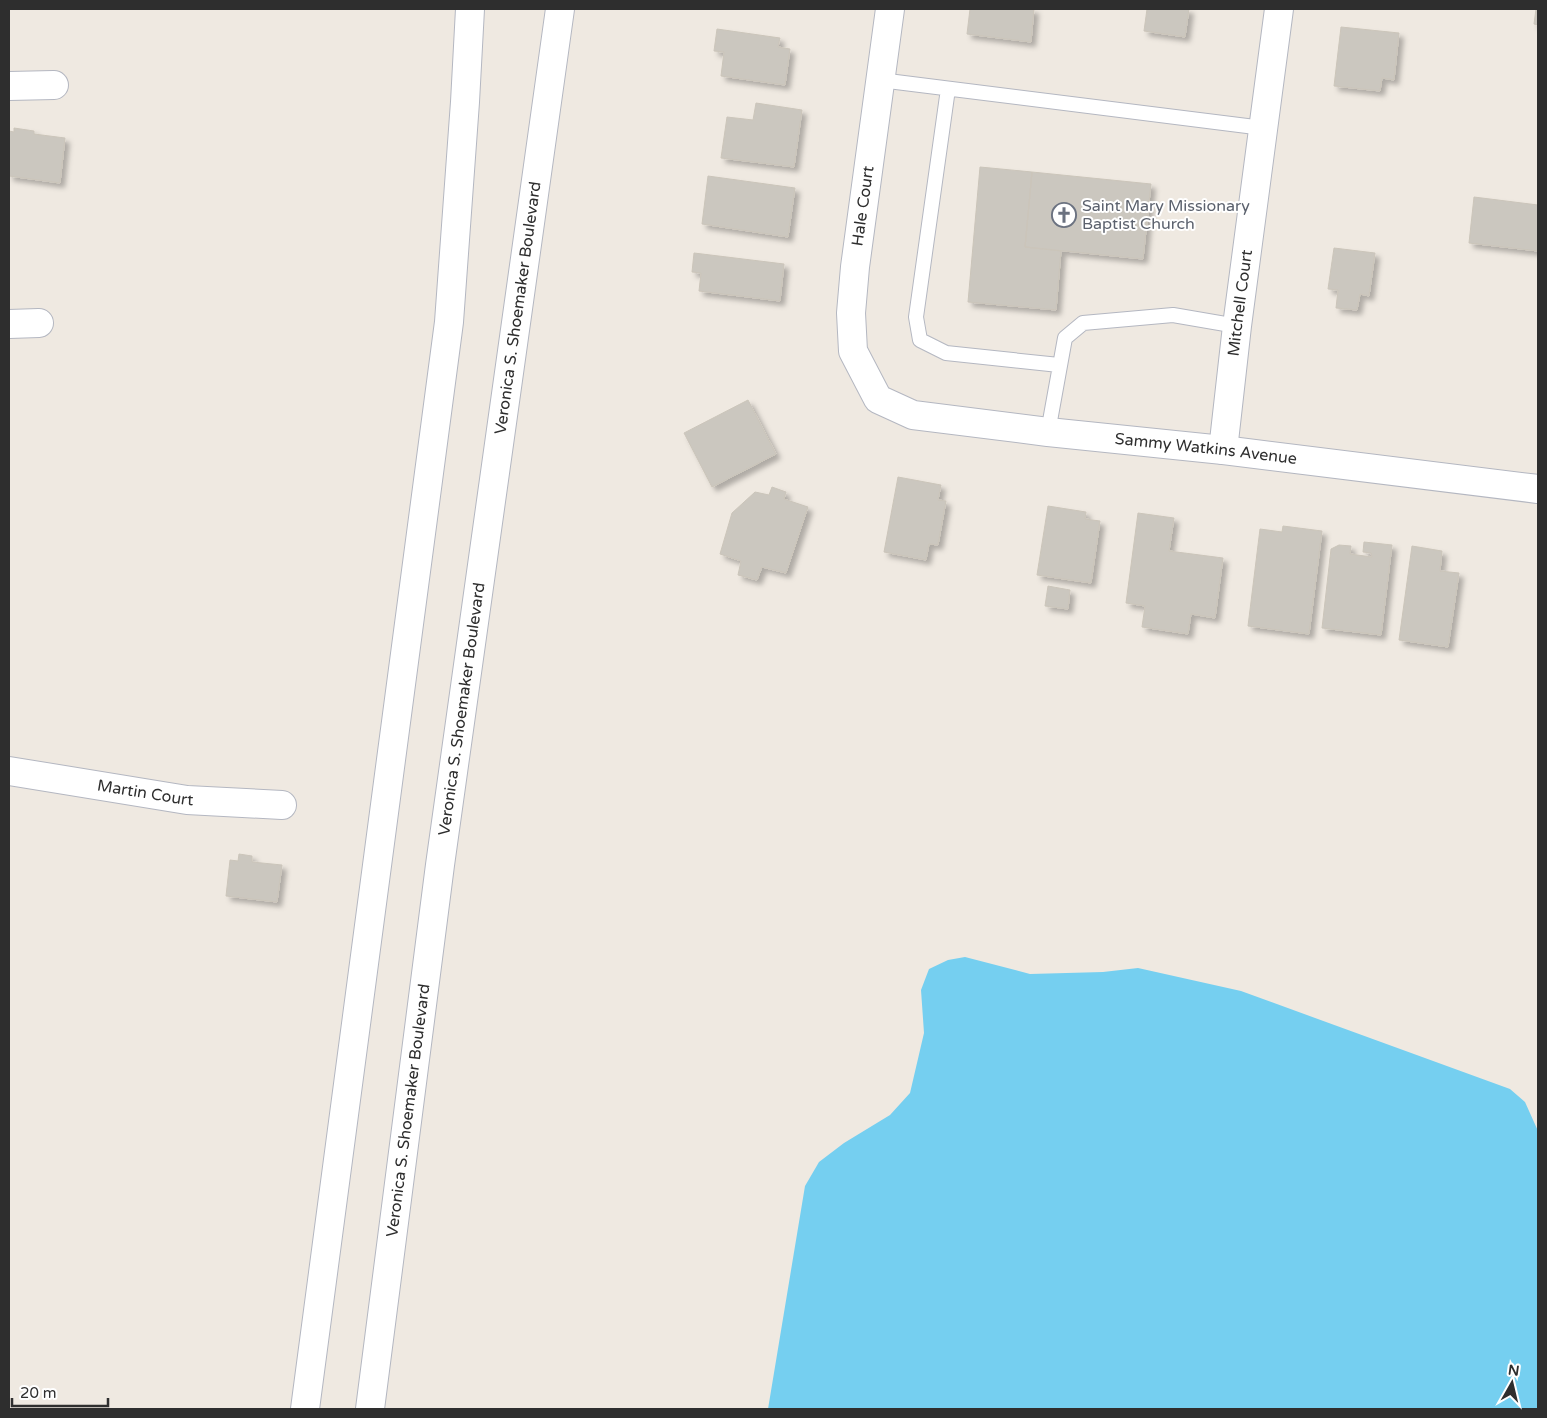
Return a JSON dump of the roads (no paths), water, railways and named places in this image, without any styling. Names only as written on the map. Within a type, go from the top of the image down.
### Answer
[{"type":"street","points":[[305,1409],[449,322],[470,9]]},
{"type":"street","name":"Veronica S. Shoemaker Boulevard","points":[[370,1409],[440,864],[560,9]]},
{"type":"street","name":"Hale Court","points":[[878,399],[853,351],[851,312],[855,267],[890,9]]},
{"type":"street","name":"Mitchell Court","points":[[1223,450],[1237,326],[1279,9]]},
{"type":"street","points":[[9,86],[54,86]]},
{"type":"street","points":[[9,324],[39,323]]},
{"type":"street","name":"Sammy Watkins Avenue","points":[[878,399],[913,415],[1048,432],[1223,450],[1538,489]]},
{"type":"street","name":"Martin Court","points":[[9,771],[187,800],[282,805]]},
{"type":"lane","points":[[880,80],[1263,128]]},
{"type":"lane","points":[[948,89],[916,317],[920,340],[946,353],[1059,366]]},
{"type":"lane","points":[[1048,432],[1064,338],[1083,323],[1172,315],[1237,326]]},
{"type":"water","points":[[965,957],[1030,974],[1103,972],[1138,968],[1241,991],[1510,1089],[1525,1102],[1538,1131],[1538,1409],[768,1409],[805,1186],[819,1162],[844,1143],[890,1115],[910,1093],[924,1033],[921,990],[929,969],[948,960]]},
{"type":"place","name":"Saint Mary Missionary Baptist Church","points":[[1064,215]]}]
